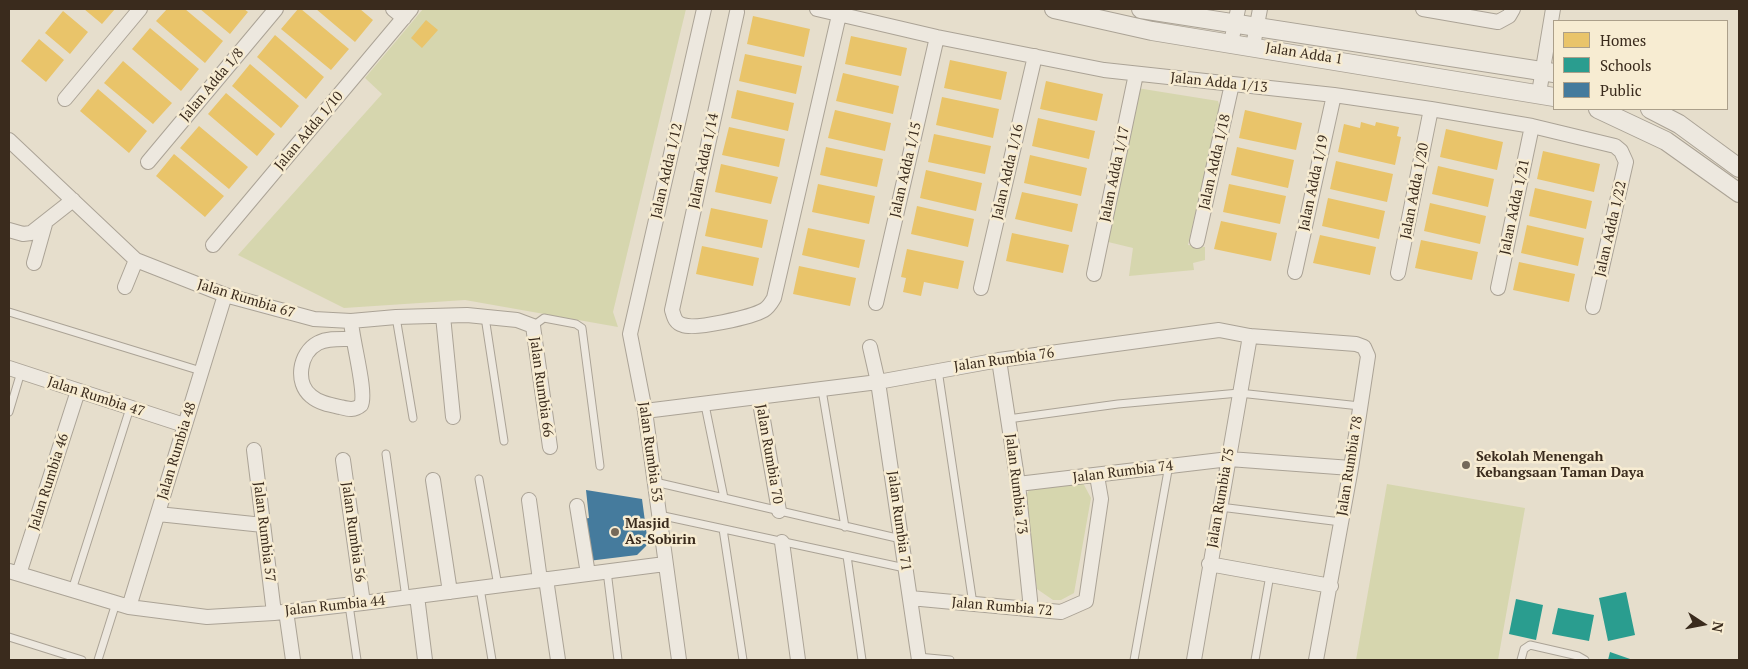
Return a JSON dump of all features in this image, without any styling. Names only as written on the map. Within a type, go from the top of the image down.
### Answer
[{"type":"street","points":[[65,99],[140,9]]},
{"type":"street","name":"Jalan Adda 1/8","points":[[148,162],[276,9]]},
{"type":"street","name":"Jalan Adda 1/12","points":[[630,334],[704,9]]},
{"type":"street","name":"Jalan Adda 1/13","points":[[817,9],[937,37],[1104,70],[1334,95],[1431,109],[1532,126],[1615,146],[1621,151]]},
{"type":"street","name":"Jalan Adda 1","points":[[1054,9],[1152,30],[1547,95]]},
{"type":"street","name":"Jalan Adda 1","points":[[1141,9],[1237,16],[1256,27],[1549,71]]},
{"type":"street","points":[[1253,46],[1260,9]]},
{"type":"street","points":[[1423,9],[1498,22],[1509,16],[1513,9]]},
{"type":"street","points":[[1547,95],[1553,9]]},
{"type":"street","name":"Jalan Adda 1/10","points":[[213,245],[403,12]]},
{"type":"street","name":"Jalan Adda 1/14","points":[[737,12],[672,310],[674,320],[681,325],[696,326],[754,314],[763,310],[774,298],[839,15]]},
{"type":"street","points":[[1231,43],[1237,16]]},
{"type":"street","name":"Jalan Adda 1/15","points":[[876,303],[937,37]]},
{"type":"street","name":"Jalan Adda 1/16","points":[[981,288],[1035,56]]},
{"type":"street","name":"Jalan Adda 1/17","points":[[1094,274],[1136,74]]},
{"type":"street","name":"Jalan Adda 1/18","points":[[1198,241],[1232,84]]},
{"type":"street","name":"Jalan Adda 1/19","points":[[1295,272],[1334,95]]},
{"type":"street","name":"Jalan Adda 1/20","points":[[1398,273],[1431,109]]},
{"type":"street","points":[[1600,110],[1666,141],[1739,193]]},
{"type":"street","points":[[1652,110],[1679,124],[1739,168]]},
{"type":"street","name":"Jalan Adda 1/21","points":[[1498,288],[1532,126]]},
{"type":"street","name":"Jalan Rumbia 67","points":[[9,140],[136,260],[225,296],[308,318],[351,322],[396,316],[485,317],[517,320],[533,326]]},
{"type":"street","name":"Jalan Adda 1/22","points":[[1593,307],[1626,162],[1621,151]]},
{"type":"street","points":[[9,230],[27,234],[45,224],[73,200]]},
{"type":"street","points":[[34,263],[45,224]]},
{"type":"street","points":[[125,287],[136,260]]},
{"type":"street","name":"Jalan Rumbia 48","points":[[122,605],[158,514],[225,296]]},
{"type":"street","points":[[443,316],[453,417]]},
{"type":"street","points":[[351,322],[352,339],[364,400],[357,408],[350,410],[330,405],[309,395],[303,383],[301,369],[305,356],[312,346],[327,340],[352,339]]},
{"type":"street","name":"Jalan Rumbia 66","points":[[533,326],[550,447]]},
{"type":"street","name":"Jalan Rumbia 76","points":[[644,411],[822,390],[999,360],[1219,330],[1250,336],[1356,344],[1364,347]]},
{"type":"street","name":"Jalan Rumbia 53","points":[[630,334],[655,482],[678,660]]},
{"type":"street","name":"Jalan Rumbia 75","points":[[1194,660],[1209,564],[1250,336]]},
{"type":"street","name":"Jalan Rumbia 71","points":[[870,347],[878,382],[918,659]]},
{"type":"street","name":"Jalan Rumbia 78","points":[[1316,660],[1351,468],[1368,356],[1364,347]]},
{"type":"street","name":"Jalan Rumbia 73","points":[[999,360],[1018,484],[1031,609]]},
{"type":"street","name":"Jalan Rumbia 47","points":[[15,370],[184,425]]},
{"type":"street","name":"Jalan Rumbia 46","points":[[14,572],[78,391]]},
{"type":"street","name":"Jalan Rumbia 70","points":[[759,397],[779,511]]},
{"type":"street","name":"Jalan Rumbia 57","points":[[254,450],[263,525],[280,612],[293,660]]},
{"type":"street","name":"Jalan Rumbia 74","points":[[1018,484],[1229,459],[1351,468]]},
{"type":"street","name":"Jalan Rumbia 56","points":[[343,460],[363,604]]},
{"type":"street","name":"Jalan Rumbia 72","points":[[910,598],[1061,612],[1086,600],[1101,499],[1097,476]]},
{"type":"street","points":[[433,480],[450,592]]},
{"type":"street","points":[[529,500],[558,660]]},
{"type":"street","points":[[577,506],[588,574]]},
{"type":"street","points":[[158,514],[263,525]]},
{"type":"street","points":[[782,542],[798,660]]},
{"type":"street","name":"Jalan Rumbia 44","points":[[14,572],[122,605],[207,617],[363,604],[665,564]]},
{"type":"street","points":[[1209,564],[1331,586]]},
{"type":"street","points":[[411,597],[425,660]]},
{"type":"lane","points":[[9,312],[201,371]]},
{"type":"lane","points":[[396,316],[413,418]]},
{"type":"lane","points":[[485,317],[504,441]]},
{"type":"lane","points":[[533,326],[544,318],[576,324],[582,328],[600,466]]},
{"type":"lane","points":[[9,412],[15,370]]},
{"type":"lane","points":[[938,370],[973,604]]},
{"type":"lane","points":[[822,390],[845,526]]},
{"type":"lane","points":[[1008,419],[1118,404],[1239,393],[1360,406]]},
{"type":"lane","points":[[705,404],[724,498]]},
{"type":"lane","points":[[72,590],[130,408]]},
{"type":"lane","points":[[386,454],[411,597]]},
{"type":"lane","points":[[1134,660],[1169,466]]},
{"type":"lane","points":[[479,479],[498,586]]},
{"type":"lane","points":[[655,482],[901,540]]},
{"type":"lane","points":[[1220,508],[1341,522]]},
{"type":"lane","points":[[658,515],[905,568]]},
{"type":"lane","points":[[723,529],[743,660]]},
{"type":"lane","points":[[847,556],[862,660]]},
{"type":"lane","points":[[607,571],[618,660]]},
{"type":"lane","points":[[1255,660],[1270,575]]},
{"type":"lane","points":[[480,588],[492,660]]},
{"type":"lane","points":[[98,660],[122,605]]},
{"type":"lane","points":[[349,605],[356,660]]},
{"type":"lane","points":[[9,637],[82,660]]},
{"type":"lane","points":[[1521,660],[1524,649],[1530,645],[1578,656],[1585,660]]},
{"type":"lane","points":[[918,659],[950,660]]},
{"type":"green space","points":[[423,9],[686,9],[613,312],[618,327],[465,300],[344,308],[238,255],[382,94],[365,78]]},
{"type":"green space","points":[[1137,88],[1218,101],[1220,108],[1188,245],[1205,247],[1205,260],[1193,263],[1194,270],[1129,276],[1133,248],[1104,241]]},
{"type":"green space","points":[[1083,483],[1091,498],[1074,593],[1061,600],[1053,600],[1037,589],[1025,498],[1030,488]]},
{"type":"green space","points":[[1387,484],[1525,508],[1498,660],[1356,660]]},
{"type":"building: Homes","points":[[84,9],[115,9],[102,24]]},
{"type":"building: Homes","points":[[167,9],[185,9],[223,41],[205,63],[156,21]]},
{"type":"building: Homes","points":[[200,9],[244,9],[248,12],[230,34]]},
{"type":"building: Homes","points":[[298,9],[301,9],[349,49],[331,70],[281,29]]},
{"type":"building: Homes","points":[[316,9],[360,9],[373,20],[355,42]]},
{"type":"building: Homes","points":[[63,11],[88,32],[70,54],[45,33]]},
{"type":"building: Homes","points":[[753,16],[810,29],[804,57],[747,44]]},
{"type":"building: Homes","points":[[426,20],[438,30],[422,48],[411,38]]},
{"type":"building: Homes","points":[[150,28],[199,69],[181,91],[132,49]]},
{"type":"building: Homes","points":[[275,35],[324,77],[306,99],[257,57]]},
{"type":"building: Homes","points":[[851,36],[907,48],[901,76],[845,64]]},
{"type":"building: Homes","points":[[39,39],[64,60],[46,82],[21,61]]},
{"type":"building: Homes","points":[[745,54],[802,66],[796,94],[739,81]]},
{"type":"building: Homes","points":[[950,60],[1007,72],[1001,100],[944,88]]},
{"type":"building: Homes","points":[[123,61],[172,103],[153,124],[104,83]]},
{"type":"building: Homes","points":[[250,64],[299,106],[281,128],[232,86]]},
{"type":"building: Homes","points":[[843,73],[899,86],[893,114],[836,101]]},
{"type":"building: Homes","points":[[1046,81],[1103,94],[1097,121],[1040,109]]},
{"type":"building: Homes","points":[[98,89],[147,131],[129,153],[80,111]]},
{"type":"building: Homes","points":[[737,90],[794,103],[788,131],[731,118]]},
{"type":"building: Homes","points":[[226,93],[275,134],[257,156],[208,114]]},
{"type":"building: Homes","points":[[942,97],[999,109],[993,138],[936,125]]},
{"type":"building: Homes","points":[[835,110],[891,123],[885,151],[828,138]]},
{"type":"building: Homes","points":[[1245,110],[1302,123],[1296,150],[1239,138]]},
{"type":"building: Homes","points":[[1038,118],[1095,131],[1089,159],[1032,146]]},
{"type":"building: Homes","points":[[1361,122],[1375,126],[1376,122],[1399,127],[1397,136],[1401,137],[1395,165],[1338,152],[1344,124],[1360,128]]},
{"type":"building: Homes","points":[[199,126],[248,167],[229,189],[180,148]]},
{"type":"building: Homes","points":[[729,127],[785,139],[779,167],[722,155]]},
{"type":"building: Homes","points":[[1446,129],[1503,142],[1497,170],[1440,157]]},
{"type":"building: Homes","points":[[934,134],[991,146],[985,174],[928,162]]},
{"type":"building: Homes","points":[[826,147],[883,159],[877,187],[820,175]]},
{"type":"building: Homes","points":[[1237,147],[1294,160],[1288,188],[1231,175]]},
{"type":"building: Homes","points":[[1543,151],[1600,164],[1594,192],[1537,179]]},
{"type":"building: Homes","points":[[174,154],[224,196],[205,217],[156,176]]},
{"type":"building: Homes","points":[[1030,155],[1087,168],[1081,196],[1024,183]]},
{"type":"building: Homes","points":[[1336,161],[1393,174],[1387,202],[1330,189]]},
{"type":"building: Homes","points":[[721,164],[778,177],[771,204],[715,192]]},
{"type":"building: Homes","points":[[1438,166],[1494,179],[1488,207],[1432,194]]},
{"type":"building: Homes","points":[[926,170],[982,183],[976,211],[920,198]]},
{"type":"building: Homes","points":[[818,184],[875,196],[869,224],[812,212]]},
{"type":"building: Homes","points":[[1229,184],[1286,196],[1280,224],[1223,212]]},
{"type":"building: Homes","points":[[1535,188],[1592,201],[1586,229],[1529,216]]},
{"type":"building: Homes","points":[[1022,192],[1078,204],[1072,232],[1015,219]]},
{"type":"building: Homes","points":[[1328,198],[1385,211],[1379,239],[1322,226]]},
{"type":"building: Homes","points":[[1430,203],[1486,216],[1480,244],[1424,231]]},
{"type":"building: Homes","points":[[917,206],[974,219],[968,247],[911,234]]},
{"type":"building: Homes","points":[[711,208],[768,220],[762,248],[705,236]]},
{"type":"building: Homes","points":[[1221,221],[1277,233],[1271,261],[1214,249]]},
{"type":"building: Homes","points":[[1527,225],[1584,238],[1578,266],[1521,253]]},
{"type":"building: Homes","points":[[808,228],[865,240],[859,268],[802,255]]},
{"type":"building: Homes","points":[[1012,233],[1069,245],[1063,273],[1006,261]]},
{"type":"building: Homes","points":[[1320,235],[1376,247],[1370,275],[1313,263]]},
{"type":"building: Homes","points":[[1421,240],[1478,252],[1472,280],[1415,268]]},
{"type":"building: Homes","points":[[702,246],[759,258],[753,286],[696,274]]},
{"type":"building: Homes","points":[[907,249],[964,261],[958,289],[924,282],[921,296],[903,292],[906,278],[901,277]]},
{"type":"building: Homes","points":[[1519,262],[1575,274],[1569,302],[1513,290]]},
{"type":"building: Homes","points":[[799,266],[856,278],[850,306],[793,294]]},
{"type":"building: Schools","points":[[1626,592],[1635,635],[1608,641],[1599,598]]},
{"type":"building: Schools","points":[[1516,599],[1543,605],[1536,640],[1509,634]]},
{"type":"building: Schools","points":[[1558,608],[1594,615],[1589,641],[1552,634]]},
{"type":"building: Schools","points":[[1610,652],[1633,660],[1608,660]]},
{"type":"building: Public","name":"Masjid As-Sobirin","points":[[586,490],[642,499],[648,544],[637,555],[588,561],[583,519],[589,518]]},
{"type":"place","name":"Sekolah Menengah Kebangsaan Taman Daya","points":[[1466,465]]},
{"type":"place","name":"Masjid As-Sobirin","points":[[615,532]]}]
